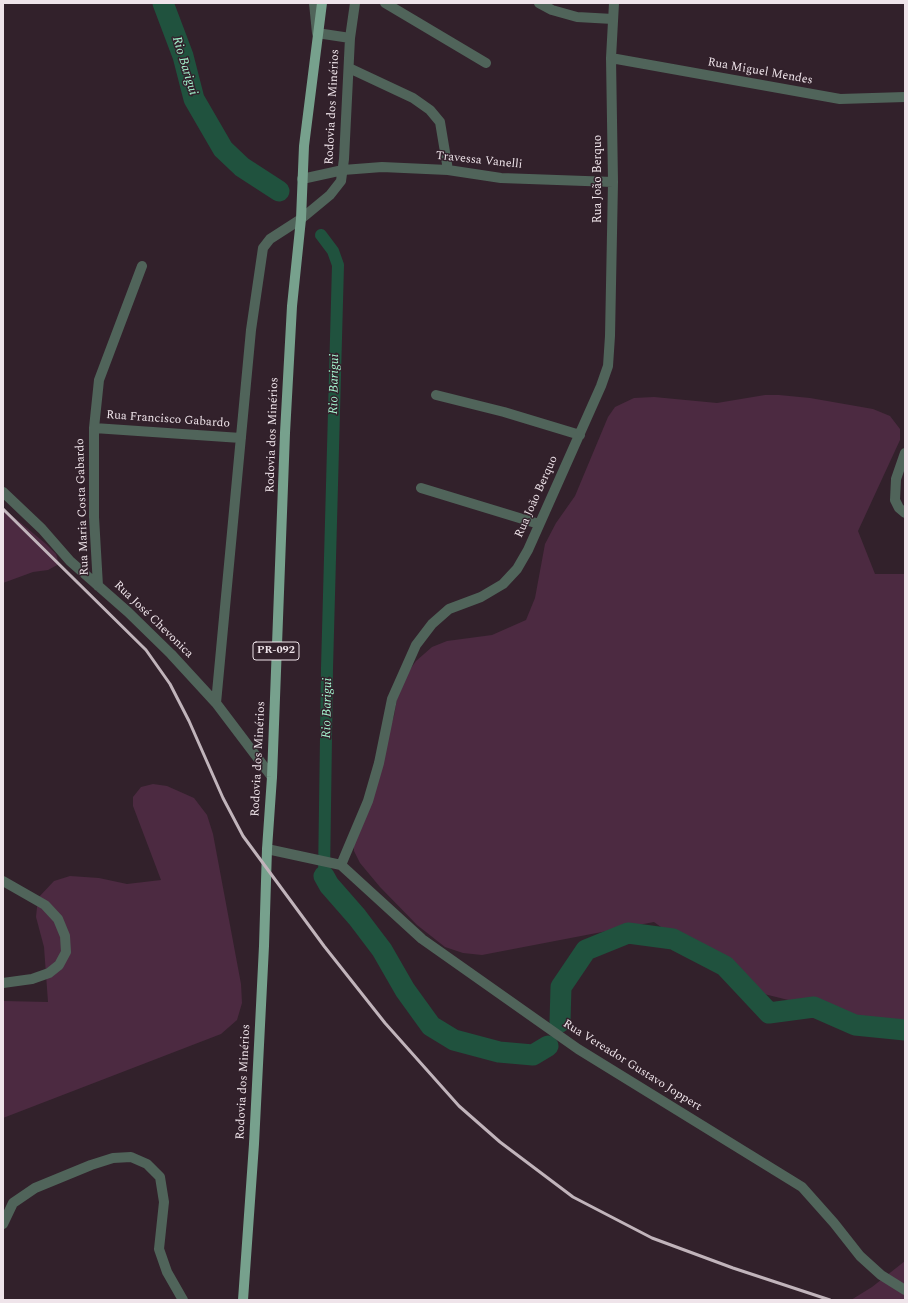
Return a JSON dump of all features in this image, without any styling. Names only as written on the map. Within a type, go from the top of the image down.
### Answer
[{"type":"main road","name":"Rodovia dos Minérios","points":[[243,1300],[255,1128],[264,946],[267,849],[272,777],[286,417],[292,306],[301,219],[304,146],[317,33],[322,3]]},
{"type":"street","points":[[314,3],[317,33],[350,38]]},
{"type":"street","name":"Rodovia dos Minérios","points":[[301,219],[330,195],[341,181],[343,170],[350,38],[355,3]]},
{"type":"street","points":[[385,3],[486,63]]},
{"type":"street","points":[[539,3],[552,10],[577,17],[613,19]]},
{"type":"street","name":"Rua João Berquo","points":[[341,865],[368,801],[379,763],[392,699],[416,646],[432,624],[450,609],[481,597],[504,584],[517,569],[528,550],[602,386],[608,366],[610,329],[613,182],[612,58],[614,3]]},
{"type":"street","name":"Rua Miguel Mendes","points":[[612,58],[840,99],[905,97]]},
{"type":"street","points":[[349,68],[413,98],[430,110],[440,122],[448,170]]},
{"type":"street","name":"Travessa Vanelli","points":[[302,179],[343,170],[382,167],[448,170],[501,178],[613,182]]},
{"type":"street","points":[[216,703],[250,330],[263,248],[270,239],[301,219]]},
{"type":"street","name":"Rua Maria Costa Gabardo","points":[[98,586],[94,517],[94,428],[99,380],[142,266]]},
{"type":"street","points":[[436,395],[504,412],[580,434]]},
{"type":"street","name":"Rua Francisco Gabardo","points":[[94,428],[241,438]]},
{"type":"street","points":[[905,453],[896,479],[894,500],[899,508],[905,513]]},
{"type":"street","points":[[421,488],[539,524]]},
{"type":"street","name":"Rua José Chevonica","points":[[3,492],[42,529],[70,561],[171,654],[216,703],[272,777]]},
{"type":"street","points":[[267,849],[341,865]]},
{"type":"street","name":"Rua Vereador Gustavo Joppert","points":[[341,865],[422,939],[578,1049],[802,1187],[834,1222],[860,1256],[881,1275],[905,1290]]},
{"type":"street","points":[[3,881],[45,905],[54,914],[58,919],[65,936],[66,952],[59,965],[49,973],[32,979],[3,983]]},
{"type":"street","points":[[3,1224],[13,1202],[35,1188],[113,1158],[131,1157],[136,1159],[147,1164],[160,1177],[164,1202],[160,1249],[167,1272],[183,1300]]},
{"type":"shaded area","points":[[765,395],[810,398],[873,409],[890,416],[900,429],[900,440],[858,531],[875,574],[905,574],[905,1029],[748,990],[654,922],[482,955],[463,953],[445,947],[417,925],[380,887],[360,863],[354,851],[353,834],[360,819],[394,716],[397,699],[406,675],[416,661],[432,647],[447,641],[492,635],[526,620],[535,598],[545,544],[556,523],[575,496],[608,417],[615,407],[634,398],[654,397],[717,403]]},
{"type":"shaded area","points":[[3,508],[56,554],[59,564],[48,570],[33,572],[3,583]]},
{"type":"shaded area","points":[[153,784],[167,786],[194,798],[207,815],[213,834],[241,984],[242,1003],[237,1020],[221,1034],[3,1118],[3,1001],[48,1002],[44,947],[36,917],[38,898],[54,881],[70,876],[99,878],[127,884],[161,880],[133,806],[133,797],[141,787]]},
{"type":"shaded area","points":[[905,1261],[905,1300],[851,1300],[872,1287]]},
{"type":"waterway","name":"Rio Barigui","points":[[163,3],[183,56],[194,99],[223,149],[242,167],[279,191]]},
{"type":"waterway","name":"Rio Barigui","points":[[321,235],[333,251],[338,265],[327,668],[324,876]]},
{"type":"waterway","name":"Rio Barigui","points":[[324,876],[329,885],[357,917],[382,950],[405,990],[431,1026],[454,1040],[499,1052],[533,1055],[548,1046]]},
{"type":"waterway","name":"Rio Barigui","points":[[560,1022],[561,987],[586,950],[628,933],[673,939],[725,966],[769,1013],[814,1007],[855,1025],[905,1030]]},
{"type":"railway","points":[[3,509],[146,650],[170,684],[189,721],[223,798],[243,836],[324,946],[385,1023],[459,1106],[500,1142],[573,1197],[652,1238],[733,1268],[830,1300]]}]
